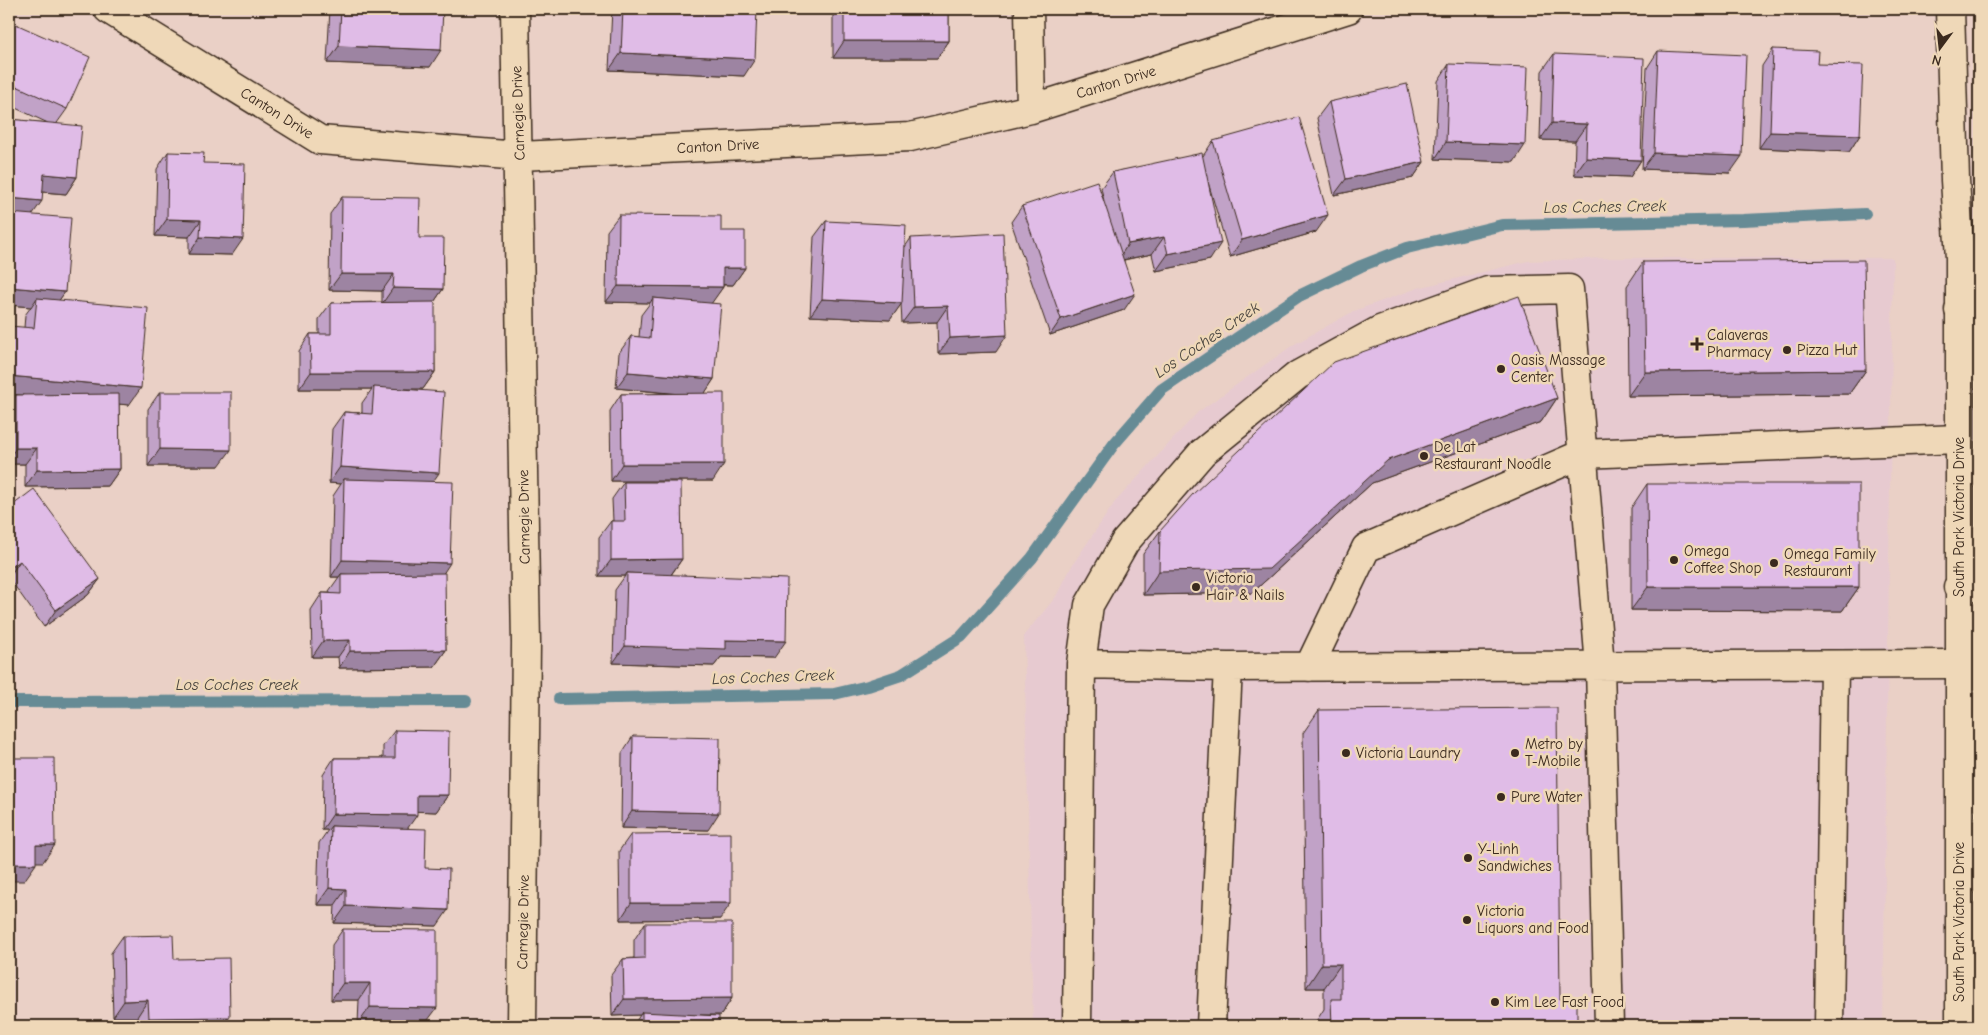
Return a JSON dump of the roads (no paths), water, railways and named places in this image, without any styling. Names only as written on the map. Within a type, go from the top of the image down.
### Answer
[{"type":"street","name":"Canton Drive","points":[[108,9],[320,140],[520,156],[910,137],[1031,109],[1348,9]]},
{"type":"street","name":"Carnegie Drive","points":[[515,9],[520,156],[526,643],[522,1026]]},
{"type":"street","points":[[1029,9],[1031,109]]},
{"type":"street","name":"South Park Victoria Drive","points":[[1950,9],[1955,180],[1960,258],[1969,310],[1958,439],[1969,587],[1959,664],[1960,1026]]},
{"type":"street","points":[[1078,1026],[1081,664],[1089,605],[1125,542],[1202,453],[1298,375],[1380,330],[1488,291],[1569,289],[1600,666],[1609,1026]]},
{"type":"street","points":[[1308,667],[1366,548],[1582,454],[1958,439]]},
{"type":"street","points":[[1081,664],[1228,667],[1959,664]]},
{"type":"street","points":[[1829,1026],[1834,665]]},
{"type":"street","points":[[1211,1026],[1228,667]]},
{"type":"waterway","name":"Los Coches Creek","points":[[559,699],[834,694],[868,686],[901,675],[961,637],[1032,558],[1114,444],[1161,390],[1299,296],[1361,266],[1407,248],[1502,225],[1743,220],[1865,214]]},
{"type":"waterway","name":"Los Coches Creek","points":[[9,702],[466,701]]},
{"type":"place","name":"Calaveras Pharmacy","points":[[1697,344]]},
{"type":"place","name":"Pizza Hut","points":[[1787,350]]},
{"type":"place","name":"Oasis Massage Center","points":[[1501,369]]},
{"type":"place","name":"De Lat Restaurant Noodle","points":[[1424,456]]},
{"type":"place","name":"Omega Coffee Shop","points":[[1674,560]]},
{"type":"place","name":"Omega Family Restaurant","points":[[1774,563]]},
{"type":"place","name":"Victoria Hair & Nails","points":[[1196,587]]},
{"type":"place","name":"Victoria Laundry","points":[[1346,753]]},
{"type":"place","name":"Metro by T-Mobile","points":[[1515,753]]},
{"type":"place","name":"Pure Water","points":[[1501,797]]},
{"type":"place","name":"Y-Linh Sandwiches","points":[[1468,858]]},
{"type":"place","name":"Victoria Liquors and Food","points":[[1467,920]]},
{"type":"place","name":"Kim Lee Fast Food","points":[[1495,1002]]}]
